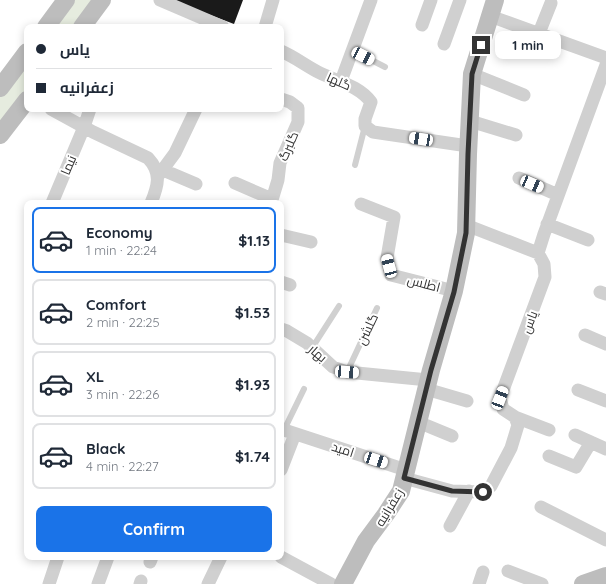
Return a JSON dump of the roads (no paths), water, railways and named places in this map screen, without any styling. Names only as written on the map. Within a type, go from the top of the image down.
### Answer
[{"type":"street","points":[[48,24],[66,0]]},
{"type":"street","points":[[84,24],[102,0]]},
{"type":"street","points":[[160,0],[216,24]]},
{"type":"street","points":[[266,24],[274,0]]},
{"type":"street","points":[[341,81],[371,0]]},
{"type":"street","points":[[422,25],[431,0]]},
{"type":"street","points":[[444,44],[460,0]]},
{"type":"street","points":[[539,33],[551,3]]},
{"type":"street","points":[[493,8],[539,33],[606,58]]},
{"type":"street","name":"زعفرانیه","points":[[343,584],[366,541],[401,491],[427,384],[454,292],[466,233],[468,146],[472,74],[493,8]]},
{"type":"street","name":"گلها","points":[[284,52],[293,56],[320,73],[348,84],[365,94],[371,102],[365,119],[365,126]]},
{"type":"street","points":[[1,87],[24,56]]},
{"type":"street","points":[[466,225],[538,253],[547,224],[606,65]]},
{"type":"street","points":[[472,74],[524,96]]},
{"type":"street","name":"گلبرگ","points":[[272,200],[278,180],[280,163],[298,122],[298,108],[290,102],[284,100]]},
{"type":"street","points":[[0,135],[24,104]]},
{"type":"street","points":[[56,112],[148,158],[160,173],[196,184]]},
{"type":"street","name":"نیما","points":[[53,200],[89,112]]},
{"type":"street","points":[[152,200],[160,173],[175,152],[195,112]]},
{"type":"street","points":[[470,121],[516,135]]},
{"type":"street","points":[[365,126],[373,132],[468,146]]},
{"type":"street","points":[[519,178],[558,195]]},
{"type":"street","points":[[235,183],[270,200]]},
{"type":"street","name":"اطلس","points":[[361,204],[394,217],[387,258],[392,275],[454,292]]},
{"type":"street","points":[[547,224],[588,240]]},
{"type":"street","points":[[284,236],[311,242]]},
{"type":"street","name":"یاس","points":[[515,417],[503,409],[500,398],[545,277],[544,264],[538,253]]},
{"type":"street","name":"بهار","points":[[284,330],[287,330],[312,348],[334,367],[347,372],[427,384],[467,401]]},
{"type":"street","points":[[585,335],[606,344]]},
{"type":"street","points":[[578,390],[606,401]]},
{"type":"street","points":[[515,417],[549,430]]},
{"type":"street","points":[[405,474],[452,491],[483,492],[491,486],[511,448],[518,424],[515,417]]},
{"type":"street","points":[[418,422],[452,436]]},
{"type":"street","points":[[284,450],[287,431]]},
{"type":"street","name":"امید","points":[[287,431],[405,474]]},
{"type":"street","points":[[575,435],[606,449]]},
{"type":"street","points":[[549,456],[576,467],[591,442]]},
{"type":"street","points":[[450,526],[469,492]]},
{"type":"street","points":[[541,507],[606,540]]},
{"type":"street","points":[[284,559],[331,584]]},
{"type":"street","points":[[49,584],[57,560]]},
{"type":"street","points":[[98,584],[107,560]]},
{"type":"street","points":[[208,584],[220,560]]},
{"type":"street","points":[[508,571],[542,584]]},
{"type":"street","points":[[583,584],[606,576]]},
{"type":"lane","points":[[352,50],[385,67]]},
{"type":"lane","points":[[355,165],[365,126]]},
{"type":"lane","points":[[312,348],[339,306]]},
{"type":"lane","name":"گلشن","points":[[347,372],[377,308]]},
{"type":"lane","points":[[287,431],[304,389]]}]
